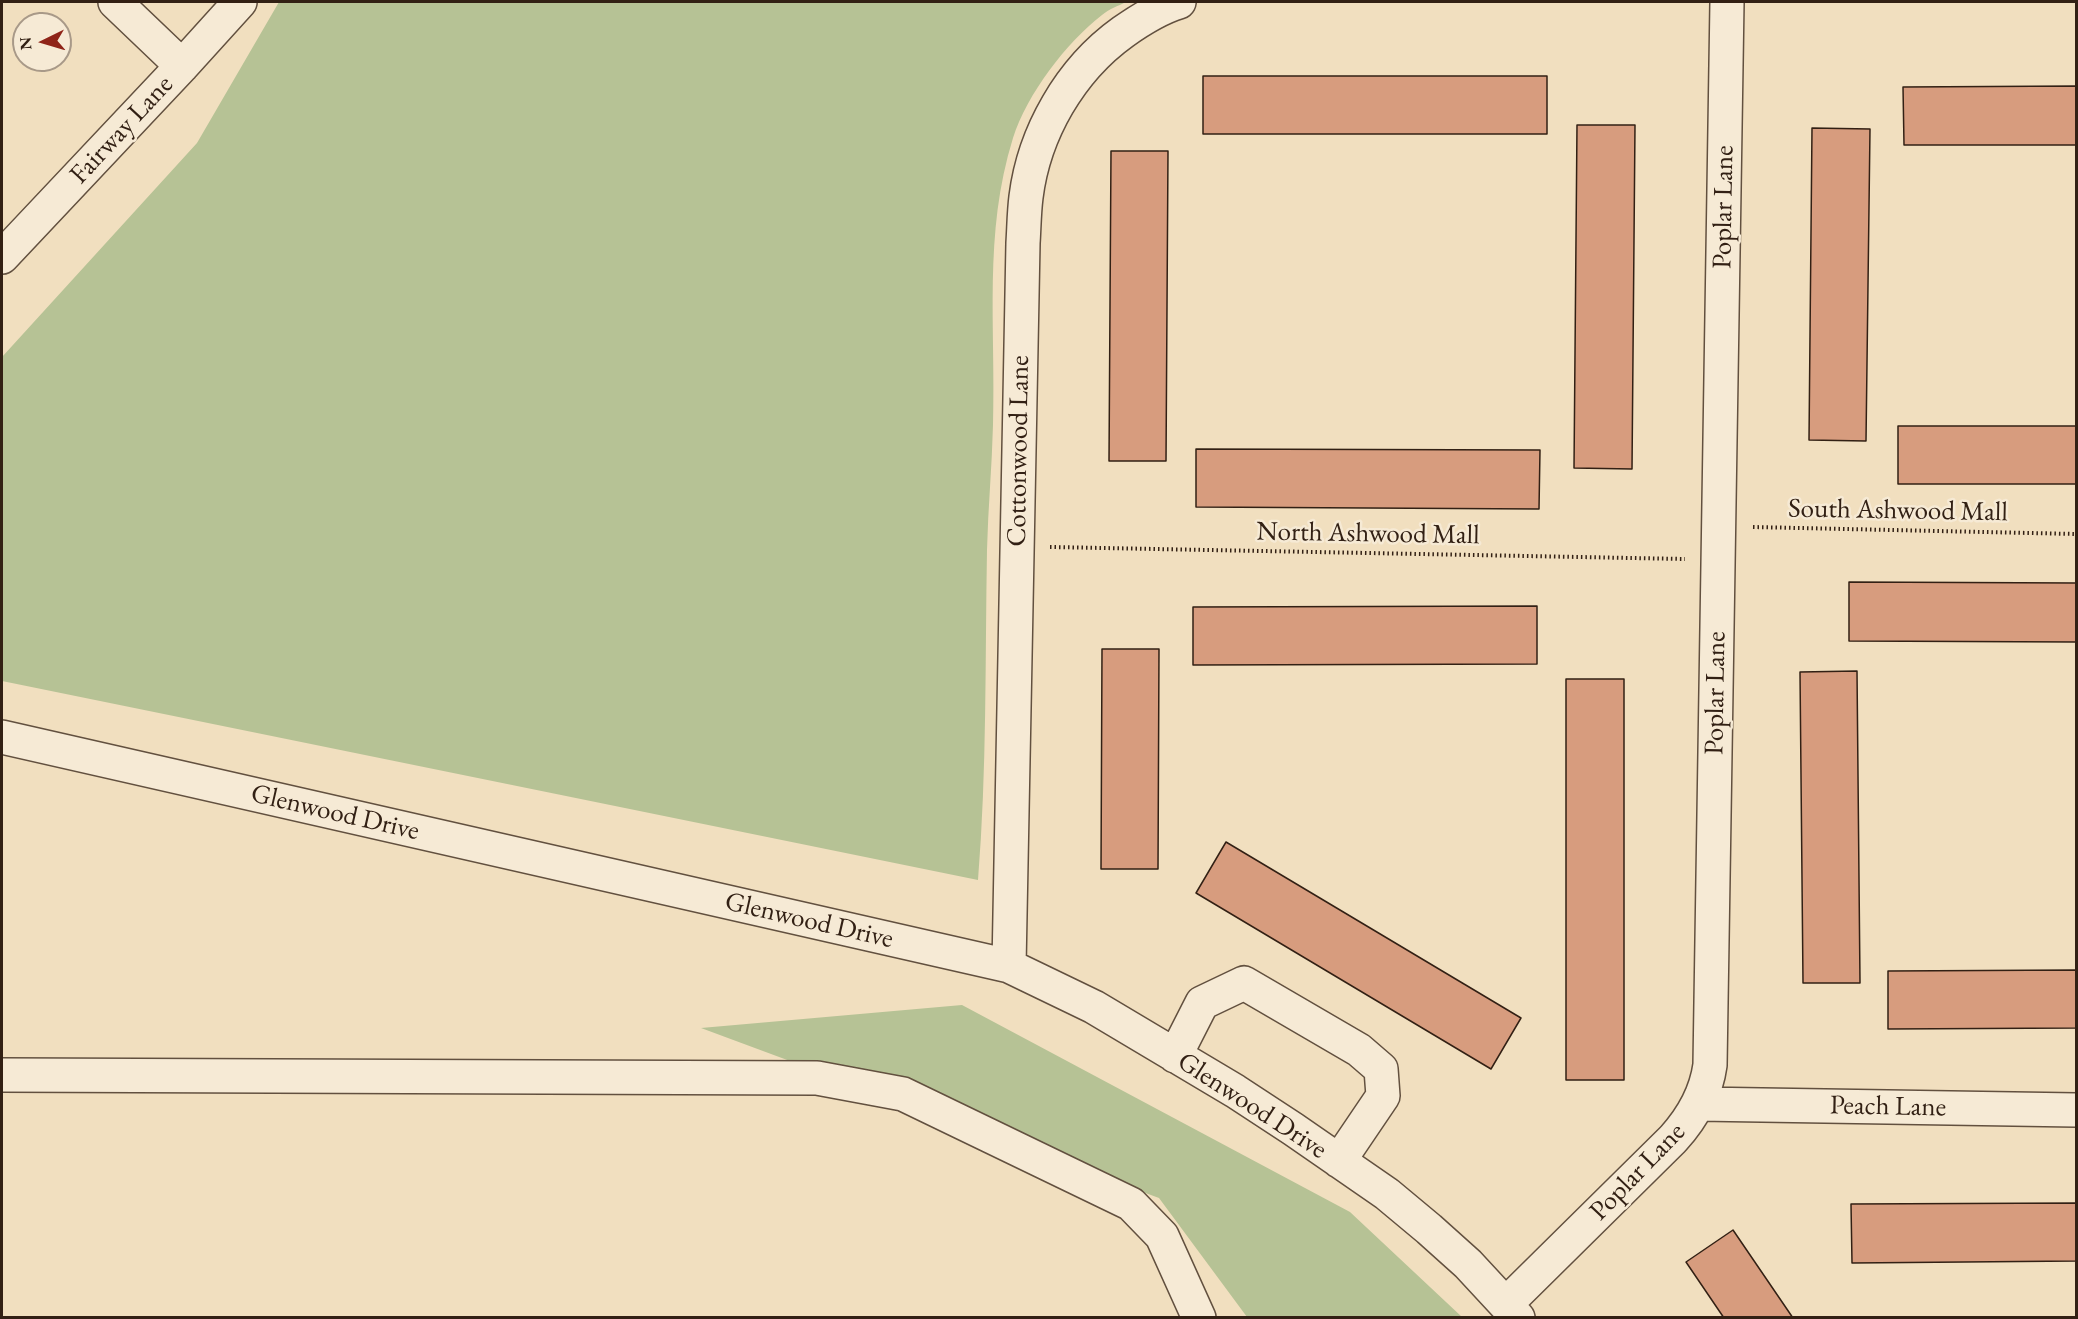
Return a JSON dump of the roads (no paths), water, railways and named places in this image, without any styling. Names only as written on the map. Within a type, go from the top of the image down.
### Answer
[{"type":"street","points":[[115,2],[182,66]]},
{"type":"street","name":"Fairway Lane","points":[[2,257],[240,2]]},
{"type":"street","name":"Cottonwood Lane","points":[[1009,966],[1023,243],[1026,196],[1035,157],[1047,123],[1089,62],[1116,37],[1138,21],[1170,4],[1179,2]]},
{"type":"street","name":"Poplar Lane","points":[[1512,1311],[1687,1123],[1708,1082],[1727,2]]},
{"type":"street","name":"Glenwood Drive","points":[[2,737],[1009,966],[1094,1007],[1235,1091],[1339,1161],[1387,1194],[1430,1229],[1468,1264],[1512,1311]]},
{"type":"street","points":[[1175,1056],[1202,1003],[1244,983],[1359,1050],[1381,1069],[1383,1095],[1339,1161]]},
{"type":"street","points":[[2,1075],[817,1078],[903,1094],[1131,1204],[1162,1236],[1199,1317]]},
{"type":"street","name":"Peach Lane","points":[[1698,1104],[2076,1110]]}]
